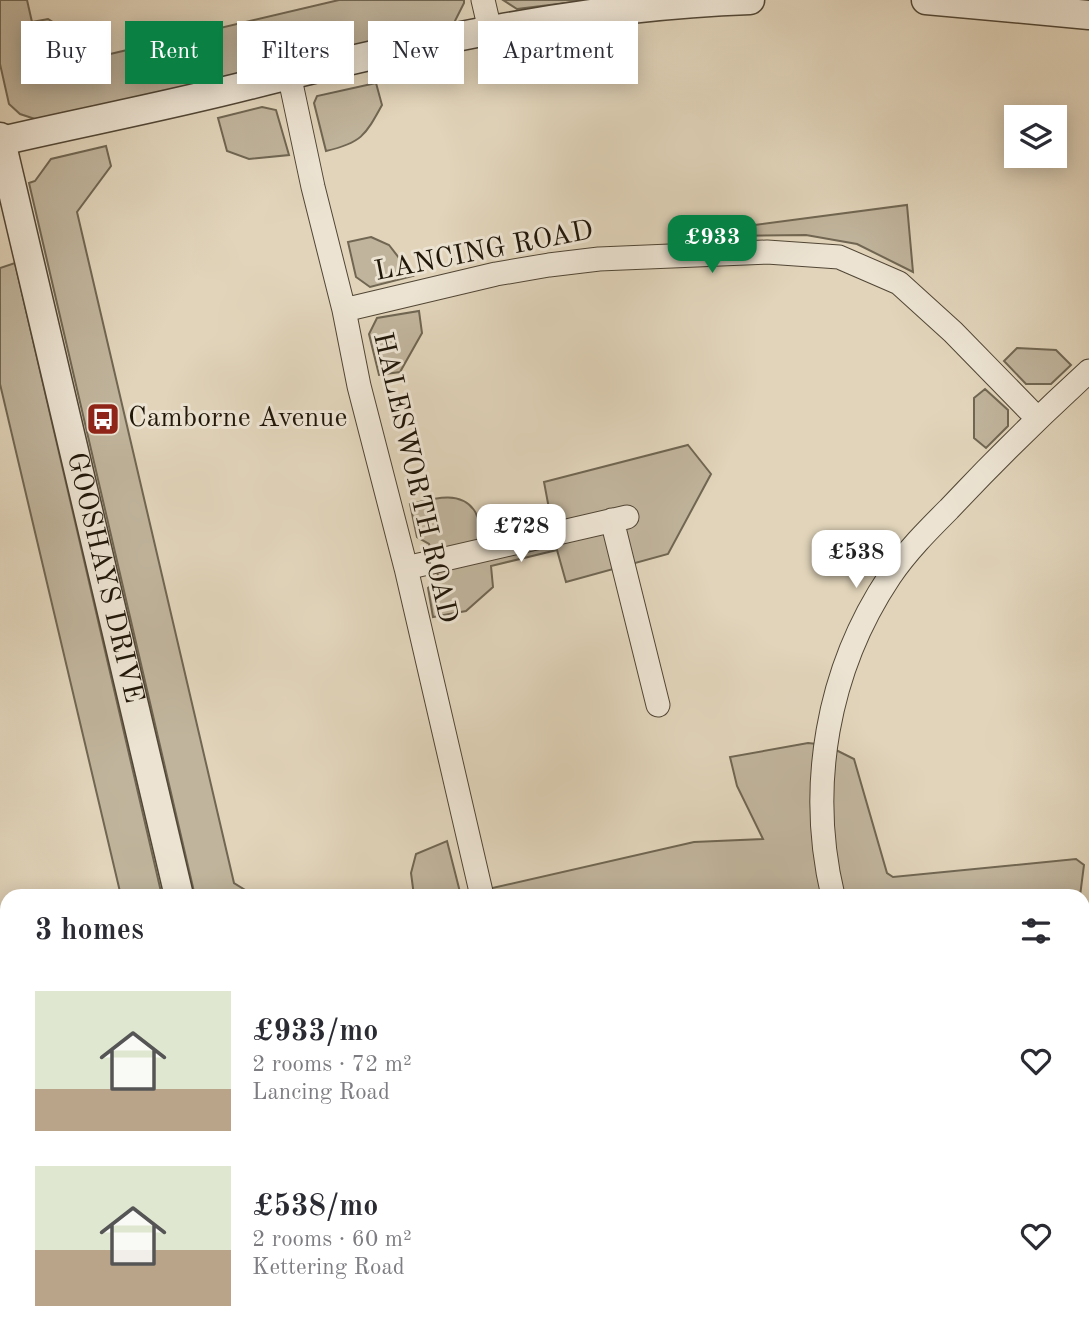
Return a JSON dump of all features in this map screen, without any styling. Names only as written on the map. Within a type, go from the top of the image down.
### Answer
[{"type":"street","points":[[483,0],[488,21]]},
{"type":"street","points":[[540,21],[591,12],[750,0]]},
{"type":"street","points":[[926,0],[1089,15]]},
{"type":"street","points":[[354,60],[478,33]]},
{"type":"street","points":[[0,139],[252,84]]},
{"type":"street","name":"HALESWORTH ROAD","points":[[291,84],[359,386],[406,568],[480,889]]},
{"type":"street","name":"GOOSHAYS DRIVE","points":[[0,139],[177,889]]},
{"type":"street","name":"LANCING ROAD","points":[[344,310],[496,274],[599,259],[767,251],[839,257],[899,283],[953,332],[1037,418]]},
{"type":"street","points":[[831,889],[826,867],[822,811],[827,732],[844,667],[857,635],[876,599],[905,555],[1037,418],[1089,371]]},
{"type":"street","points":[[406,568],[619,518],[658,705]]},
{"type":"shaded area","points":[[0,0],[27,0],[32,21],[21,21],[21,84],[111,84],[111,54],[125,51],[125,84],[195,84],[35,119],[20,114],[9,104],[0,64]]},
{"type":"shaded area","points":[[339,0],[464,0],[455,21],[368,21],[368,43],[354,47],[354,21],[250,21]]},
{"type":"shaded area","points":[[503,0],[590,0],[517,9]]},
{"type":"shaded area","points":[[237,24],[237,74],[223,78],[223,27]]},
{"type":"shaded area","points":[[376,84],[382,105],[361,137],[347,145],[326,151],[314,103],[317,96]]},
{"type":"shaded area","points":[[262,107],[276,110],[289,155],[249,159],[227,151],[218,118]]},
{"type":"shaded area","points":[[106,146],[111,166],[77,212],[234,883],[244,889],[193,889],[29,183],[35,181],[51,159]]},
{"type":"shaded area","points":[[907,205],[913,272],[857,244],[806,235],[725,236],[724,229]]},
{"type":"shaded area","points":[[371,237],[389,245],[413,276],[370,287],[356,277],[348,242]]},
{"type":"shaded area","points":[[15,263],[160,889],[119,889],[0,384],[0,268]]},
{"type":"shaded area","points":[[419,311],[422,333],[400,372],[379,375],[369,334],[377,318]]},
{"type":"shaded area","points":[[1017,348],[1056,350],[1071,365],[1051,384],[1026,384],[1004,361]]},
{"type":"shaded area","points":[[985,389],[1008,410],[1008,426],[986,448],[974,438],[974,398]]},
{"type":"shaded area","points":[[688,445],[711,474],[668,554],[566,582],[557,550],[491,566],[493,587],[466,611],[433,617],[428,588],[439,579],[429,544],[417,537],[410,504],[444,498],[460,500],[475,512],[481,531],[550,514],[544,482]]},
{"type":"shaded area","points":[[808,743],[826,745],[854,759],[887,873],[893,877],[1076,859],[1084,865],[1081,889],[488,889],[694,842],[763,839],[737,786],[730,757]]},
{"type":"shaded area","points":[[447,841],[459,889],[413,889],[411,873],[416,854]]},
{"type":"place","name":"Camborne Avenue","points":[[103,419]]}]
